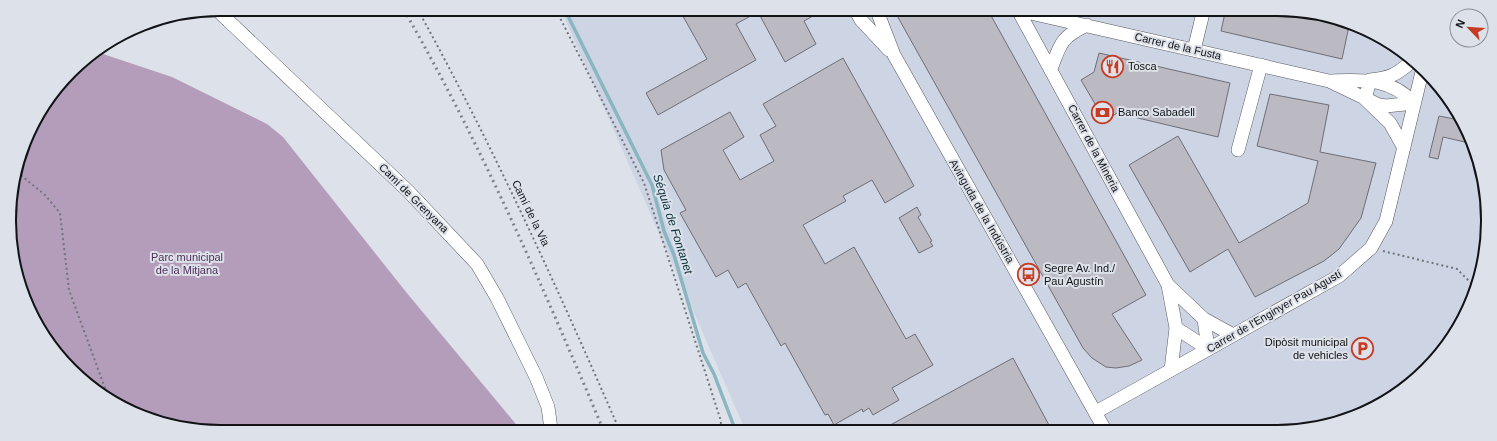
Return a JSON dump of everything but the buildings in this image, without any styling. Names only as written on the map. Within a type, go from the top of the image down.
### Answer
[{"type":"street","name":"Camí de Grenyana","points":[[223,16],[408,191],[477,264],[498,298],[536,377],[548,407],[550,425]]},
{"type":"street","name":"Avinguda de la Indústria","points":[[859,16],[894,55]]},
{"type":"street","name":"Avinguda de la Indústria","points":[[879,16],[894,55],[1102,425]]},
{"type":"street","name":"Carrer de la Mineria","points":[[1021,16],[1168,284],[1204,319],[1233,335]]},
{"type":"street","name":"Carrer de la Fusta","points":[[1045,16],[1329,81],[1365,99],[1386,106],[1414,103]]},
{"type":"street","points":[[1194,50],[1202,16]]},
{"type":"street","points":[[1051,70],[1062,40],[1072,32],[1087,25]]},
{"type":"street","name":"Carrer de la Fusta","points":[[1329,81],[1389,78],[1408,64]]},
{"type":"street","points":[[1238,150],[1261,65]]},
{"type":"street","name":"Carrer de l'Enginyer Pau Agustí","points":[[1096,412],[1339,276],[1371,248],[1386,221],[1421,76]]},
{"type":"street","points":[[1365,99],[1370,80]]},
{"type":"street","name":"Carrer de la Fusta","points":[[1370,80],[1395,88],[1405,93],[1414,103]]},
{"type":"street","name":"Carrer de la Fusta","points":[[1365,99],[1390,123],[1404,148]]},
{"type":"street","name":"Carrer de la Mineria","points":[[1168,284],[1175,322],[1171,370]]},
{"type":"street","points":[[1190,305],[1175,322],[1208,349]]},
{"type":"street","points":[[1204,319],[1208,349]]},
{"type":"path","name":"Camí de la Via","points":[[421,16],[451,70],[527,221],[617,425]]},
{"type":"path","points":[[559,16],[644,183],[721,425]]},
{"type":"path","points":[[21,176],[44,195],[60,213],[69,290],[106,390]]},
{"type":"path","points":[[1371,248],[1457,269],[1471,283]]},
{"type":"shaded area","points":[[564,16],[1290,16],[1316,20],[1342,27],[1379,43],[1401,58],[1421,76],[1447,107],[1460,130],[1470,155],[1477,181],[1481,207],[1481,234],[1474,273],[1460,311],[1454,323],[1439,345],[1421,365],[1401,383],[1379,398],[1342,414],[1316,421],[1290,425],[743,425]]},
{"type":"green space","name":"Parc municipal de la Mitjana","points":[[102,54],[172,77],[267,124],[283,137],[406,292],[517,425],[207,425],[181,421],[142,409],[107,391],[76,365],[54,339],[37,311],[27,286],[20,260],[16,234],[16,207],[20,181],[32,142],[50,107],[76,76]]},
{"type":"water","points":[[37,311],[54,339],[43,323]]},
{"type":"waterway","name":"Séquia de Fontanet","points":[[568,16],[652,185],[664,231],[674,255],[703,353],[714,374],[733,425]]},
{"type":"railway","points":[[407,16],[459,112],[510,216],[601,425]]},
{"type":"place","name":"Tosca","points":[[1112,66]]},
{"type":"place","name":"Banco Sabadell","points":[[1103,112]]},
{"type":"place","name":"Segre Av. Ind./ Pau Agustín","points":[[1029,274]]},
{"type":"place","name":"Dipòsit municipal de vehicles","points":[[1363,348]]}]
